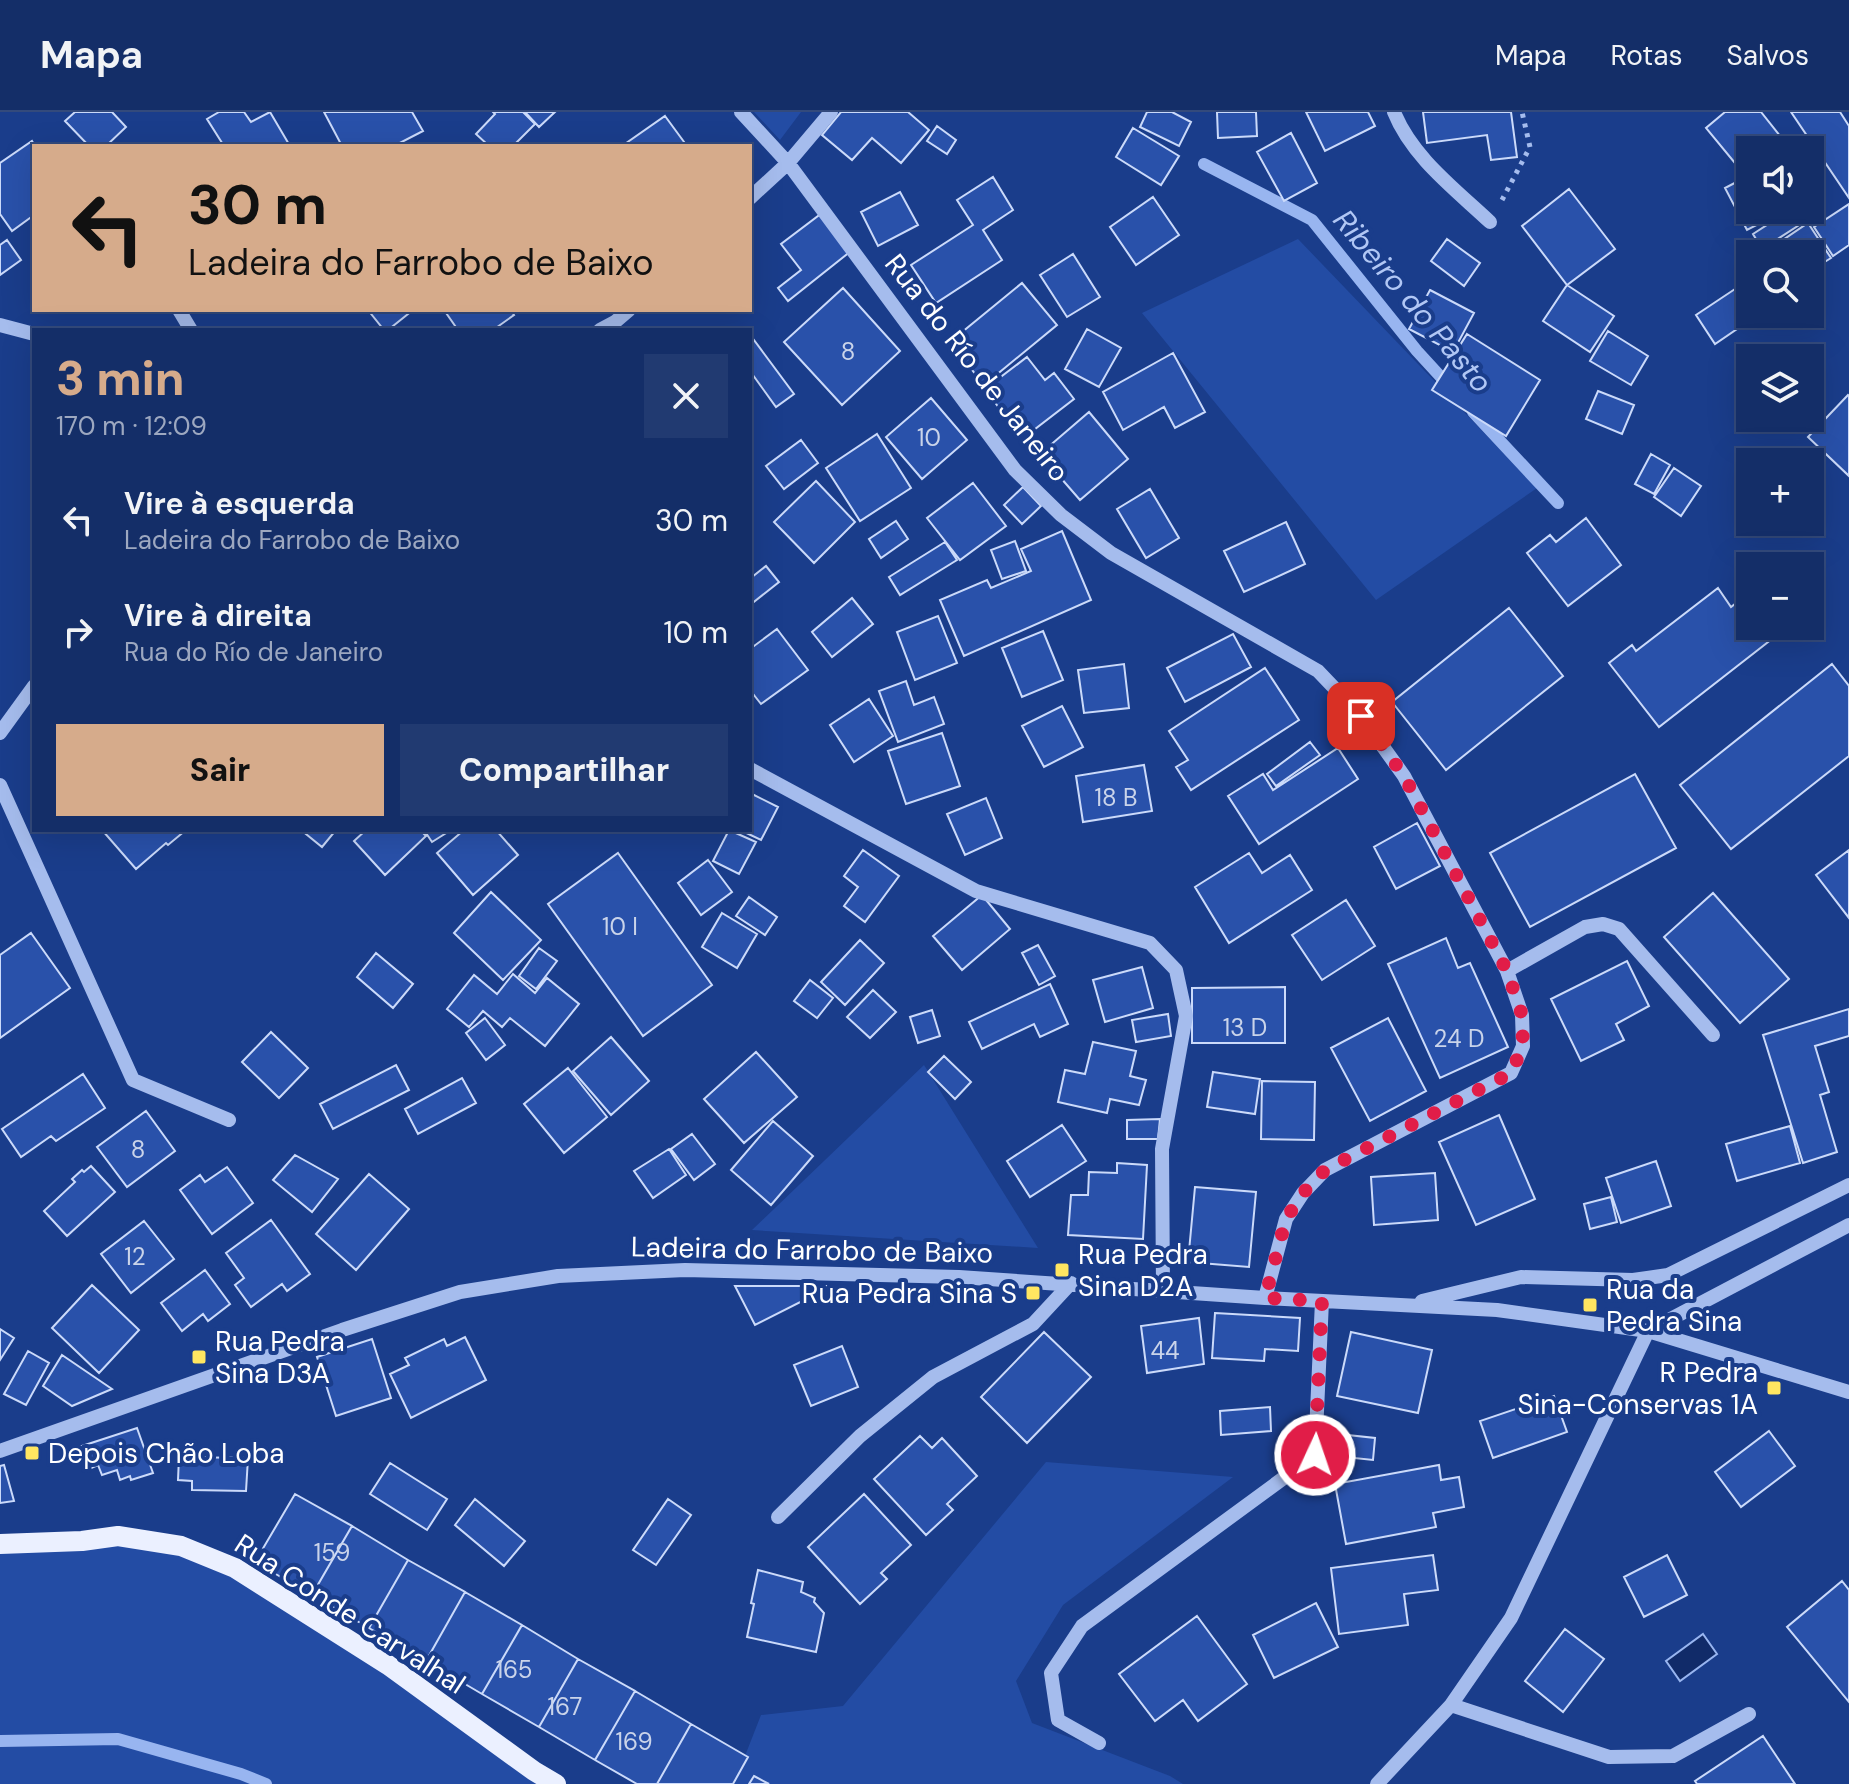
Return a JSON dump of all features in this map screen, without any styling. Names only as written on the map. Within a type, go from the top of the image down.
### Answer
[{"type":"main road","name":"Rua Conde Carvalhal","points":[[0,1544],[82,1541],[118,1536],[181,1546],[235,1568],[388,1665],[556,1784]]},
{"type":"street","name":"Rua do Río de Janeiro","points":[[741,112],[788,163],[1015,470],[1061,515],[1111,553],[1318,671],[1361,716],[1404,776],[1507,971],[1522,1015],[1523,1046],[1511,1073],[1325,1170],[1303,1193],[1286,1219],[1265,1298]]},
{"type":"street","points":[[752,196],[788,163],[831,112]]},
{"type":"street","points":[[1394,112],[1400,128],[1429,165],[1490,222]]},
{"type":"street","points":[[604,328],[627,312]]},
{"type":"street","points":[[0,325],[32,333]]},
{"type":"street","points":[[0,733],[32,689]]},
{"type":"street","points":[[752,770],[976,891],[1150,943],[1176,970],[1186,1016],[1162,1149],[1163,1289]]},
{"type":"street","points":[[0,785],[133,1080],[229,1120]]},
{"type":"street","points":[[1507,971],[1585,927],[1603,924],[1619,929],[1713,1035]]},
{"type":"street","points":[[1407,1305],[1521,1277],[1633,1280],[1668,1275],[1849,1185]]},
{"type":"street","points":[[1377,1784],[1451,1705],[1511,1618],[1648,1331],[1849,1225]]},
{"type":"street","name":"Ladeira do Farrobo de Baixo","points":[[0,1451],[342,1330],[460,1292],[558,1276],[685,1270],[959,1277],[1497,1310],[1648,1331]]},
{"type":"street","points":[[778,1517],[860,1436],[933,1377],[1033,1324],[1071,1283]]},
{"type":"street","points":[[1099,1743],[1058,1720],[1051,1673],[1082,1626],[1315,1455],[1322,1301]]},
{"type":"street","points":[[1648,1331],[1849,1392]]},
{"type":"street","points":[[1451,1705],[1609,1757],[1673,1756],[1749,1714]]},
{"type":"path","points":[[1490,222],[1530,147],[1522,112]]},
{"type":"shaded area","points":[[754,112],[801,112],[780,140]]},
{"type":"shaded area","points":[[1298,239],[1537,488],[1376,600],[1142,313]]},
{"type":"shaded area","points":[[924,1065],[1038,1248],[752,1230]]},
{"type":"shaded area","points":[[1046,1462],[1233,1477],[1063,1605],[1016,1681],[1032,1723],[1170,1776],[1183,1784],[734,1784],[761,1715],[843,1706]]},
{"type":"shaded area","points":[[118,1536],[235,1568],[556,1784],[0,1784],[0,1544]]},
{"type":"shaded area","points":[[1703,1634],[1717,1654],[1680,1681],[1666,1661]]},
{"type":"building","points":[[75,112],[112,112],[126,127],[108,144],[87,144],[65,121]]},
{"type":"building","points":[[219,112],[244,112],[251,122],[270,112],[289,144],[223,144],[207,119]]},
{"type":"building","points":[[324,112],[412,112],[423,131],[398,144],[341,144]]},
{"type":"building","points":[[493,112],[523,112],[535,124],[515,144],[487,144],[476,134],[495,114]]},
{"type":"building","points":[[525,112],[555,112],[539,127]]},
{"type":"building","points":[[841,112],[908,112],[929,130],[901,163],[872,138],[852,160],[822,135]]},
{"type":"building","points":[[1147,112],[1172,112],[1191,122],[1179,146],[1140,127]]},
{"type":"building","points":[[1217,112],[1256,112],[1257,136],[1218,138]]},
{"type":"building","points":[[1306,112],[1368,112],[1375,126],[1325,151]]},
{"type":"building","points":[[1423,112],[1511,112],[1517,157],[1491,160],[1487,135],[1427,143]]},
{"type":"building","points":[[1725,112],[1761,112],[1780,136],[1736,136],[1736,164],[1706,128]]},
{"type":"building","points":[[1791,112],[1840,112],[1849,126],[1849,198],[1824,161],[1824,136],[1807,136]]},
{"type":"building","points":[[665,116],[686,144],[625,144]]},
{"type":"building","points":[[937,126],[956,140],[947,154],[927,141]]},
{"type":"building","points":[[1133,128],[1179,156],[1161,185],[1116,157]]},
{"type":"building","points":[[1291,133],[1317,183],[1284,201],[1257,152]]},
{"type":"building","points":[[32,141],[32,216],[12,231],[0,214],[0,163]]},
{"type":"building","points":[[993,177],[1013,210],[983,230],[1002,260],[936,303],[911,265],[973,225],[957,200]]},
{"type":"building","points":[[1736,182],[1736,209],[1725,188]]},
{"type":"building","points":[[1569,189],[1615,249],[1567,285],[1522,226]]},
{"type":"building","points":[[900,192],[918,225],[878,246],[861,212]]},
{"type":"building","points":[[1153,197],[1179,235],[1136,265],[1110,227]]},
{"type":"building","points":[[1849,204],[1849,245],[1833,256],[1814,227],[1824,224],[1824,220]]},
{"type":"building","points":[[822,213],[851,251],[788,301],[778,288],[801,270],[781,244]]},
{"type":"building","points":[[1744,224],[1759,224],[1747,230]]},
{"type":"building","points":[[1768,224],[1801,224],[1776,240],[1757,240],[1753,234]]},
{"type":"building","points":[[1809,224],[1819,240],[1783,240]]},
{"type":"building","points":[[1447,239],[1480,263],[1464,286],[1431,261]]},
{"type":"building","points":[[7,240],[21,260],[0,275],[0,245]]},
{"type":"building","points":[[1824,247],[1831,258],[1824,262]]},
{"type":"building","points":[[1073,254],[1100,297],[1067,317],[1040,275]]},
{"type":"building","points":[[1022,283],[1057,325],[984,385],[950,342]]},
{"type":"building","points":[[1567,285],[1614,316],[1590,352],[1543,321]]},
{"type":"building","points":[[843,288],[900,351],[842,405],[784,342]]},
{"type":"building","points":[[1736,288],[1736,328],[1738,328],[1715,344],[1696,315]]},
{"type":"building","points":[[1430,290],[1474,313],[1453,352],[1409,329]]},
{"type":"building","points":[[370,312],[410,312],[390,328],[382,328]]},
{"type":"building","points":[[445,312],[512,312],[514,315],[496,328],[457,328]]},
{"type":"building","points":[[1087,329],[1121,348],[1099,387],[1065,369]]},
{"type":"building","points":[[1608,331],[1648,356],[1631,385],[1590,361]]},
{"type":"building","points":[[1467,334],[1540,380],[1506,436],[1432,390]]},
{"type":"building","points":[[752,337],[794,394],[776,407],[752,374]]},
{"type":"building","points":[[1173,353],[1205,412],[1175,428],[1164,407],[1123,430],[1103,392]]},
{"type":"building","points":[[1027,357],[1045,380],[1054,373],[1074,399],[1022,439],[985,389]]},
{"type":"building","points":[[1598,391],[1634,405],[1622,434],[1586,419]]},
{"type":"building","points":[[1848,395],[1849,476],[1824,452],[1824,448],[1820,448],[1808,437],[1813,432],[1824,432],[1824,420]]},
{"type":"building","points":[[931,398],[967,440],[922,479],[886,437]]},
{"type":"building","points":[[1089,412],[1128,459],[1080,500],[1040,454]]},
{"type":"building","points":[[877,434],[911,488],[860,521],[826,468]]},
{"type":"building","points":[[801,440],[818,463],[784,489],[766,466]]},
{"type":"building","points":[[1651,454],[1670,465],[1654,494],[1635,484]]},
{"type":"building","points":[[1674,468],[1701,486],[1681,516],[1654,497]]},
{"type":"building","points":[[816,481],[855,522],[814,563],[774,522]]},
{"type":"building","points":[[973,483],[1006,526],[960,560],[927,518]]},
{"type":"building","points":[[1023,487],[1041,506],[1022,524],[1004,505]]},
{"type":"building","points":[[1150,489],[1179,538],[1146,558],[1117,509]]},
{"type":"building","points":[[1586,518],[1621,565],[1568,606],[1527,553],[1550,535],[1556,542]]},
{"type":"building","points":[[896,521],[908,539],[881,558],[869,539]]},
{"type":"building","points":[[1286,522],[1305,564],[1244,592],[1224,551]]},
{"type":"building","points":[[1062,531],[1091,600],[964,656],[940,600],[987,580],[991,588],[1031,571],[1021,549]]},
{"type":"building","points":[[1015,541],[1026,571],[1002,579],[991,550]]},
{"type":"building","points":[[945,542],[957,560],[900,595],[889,577]]},
{"type":"building","points":[[766,566],[779,582],[752,603],[752,577]]},
{"type":"building","points":[[1718,588],[1731,607],[1736,603],[1736,640],[1771,640],[1659,727],[1609,663],[1632,645],[1636,651]]},
{"type":"building","points":[[852,598],[873,624],[832,657],[812,632]]},
{"type":"building","points":[[1509,608],[1563,676],[1446,770],[1392,702]]},
{"type":"building","points":[[938,616],[957,663],[915,680],[897,632]]},
{"type":"building","points":[[777,629],[808,670],[761,704],[752,693],[752,648]]},
{"type":"building","points":[[1043,631],[1063,680],[1022,697],[1002,648]]},
{"type":"building","points":[[1233,634],[1251,667],[1185,702],[1167,668]]},
{"type":"building","points":[[1124,664],[1129,708],[1084,713],[1078,670]]},
{"type":"building","points":[[1832,664],[1849,686],[1849,756],[1731,849],[1680,785]]},
{"type":"building","points":[[1265,668],[1299,720],[1191,790],[1176,767],[1188,760],[1169,731]]},
{"type":"building","points":[[906,681],[914,705],[934,697],[944,724],[898,742],[879,691]]},
{"type":"building","points":[[869,699],[893,736],[854,762],[830,725]]},
{"type":"building","points":[[1062,706],[1083,747],[1044,767],[1022,726]]},
{"type":"building","points":[[942,733],[960,786],[906,804],[888,751]]},
{"type":"building","points":[[1310,742],[1320,755],[1276,786],[1267,774]]},
{"type":"building","points":[[1338,748],[1358,779],[1259,844],[1228,796],[1263,774],[1273,790]]},
{"type":"building","points":[[1144,765],[1152,811],[1083,822],[1076,776]]},
{"type":"building","points":[[1635,774],[1676,848],[1530,927],[1490,853]]},
{"type":"building","points":[[752,794],[778,807],[761,840],[744,832],[752,832]]},
{"type":"building","points":[[986,798],[1002,838],[965,855],[947,814]]},
{"type":"building","points":[[1417,823],[1440,866],[1396,889],[1374,847]]},
{"type":"building","points":[[104,832],[184,832],[168,845],[166,843],[136,869]]},
{"type":"building","points":[[303,832],[334,832],[322,847]]},
{"type":"building","points":[[364,832],[422,832],[426,836],[385,875],[354,841]]},
{"type":"building","points":[[425,832],[448,832],[432,842]]},
{"type":"building","points":[[462,832],[498,832],[518,855],[473,895],[437,853]]},
{"type":"building","points":[[728,832],[756,842],[739,874],[713,861]]},
{"type":"building","points":[[863,850],[899,876],[865,922],[844,906],[858,887],[844,876]]},
{"type":"building","points":[[1849,850],[1849,918],[1816,875]]},
{"type":"building","points":[[618,853],[712,985],[643,1036],[548,904]]},
{"type":"building","points":[[1249,853],[1262,873],[1290,855],[1312,890],[1229,943],[1195,887]]},
{"type":"building","points":[[708,860],[732,892],[701,915],[678,883]]},
{"type":"building","points":[[491,892],[541,940],[503,980],[454,933]]},
{"type":"building","points":[[1713,893],[1789,979],[1740,1023],[1664,937]]},
{"type":"building","points":[[982,895],[1010,929],[962,970],[933,936]]},
{"type":"building","points":[[749,897],[777,917],[765,935],[736,916]]},
{"type":"building","points":[[1346,900],[1375,946],[1322,980],[1292,935]]},
{"type":"building","points":[[722,913],[757,934],[737,968],[702,947]]},
{"type":"building","points":[[31,933],[70,988],[0,1038],[0,955]]},
{"type":"building","points":[[1446,938],[1458,968],[1470,963],[1508,1047],[1440,1078],[1388,964]]},
{"type":"building","points":[[860,940],[884,963],[845,1005],[821,982]]},
{"type":"building","points":[[1038,945],[1055,976],[1039,985],[1022,953]]},
{"type":"building","points":[[539,948],[557,961],[536,989],[519,976]]},
{"type":"building","points":[[376,953],[413,984],[393,1008],[357,977]]},
{"type":"building","points":[[1627,961],[1649,1006],[1616,1024],[1624,1040],[1581,1061],[1551,999]]},
{"type":"building","points":[[1142,967],[1153,1008],[1105,1022],[1093,980]]},
{"type":"building","points":[[513,974],[535,993],[547,978],[579,1004],[545,1046],[510,1018],[502,1027],[483,1011],[469,1027],[447,1009],[474,975],[497,994]]},
{"type":"building","points":[[810,980],[833,998],[817,1018],[794,1001]]},
{"type":"building","points":[[1050,984],[1068,1024],[1040,1037],[1034,1024],[982,1049],[969,1022]]},
{"type":"building","points":[[1285,987],[1285,1043],[1192,1043],[1192,988]]},
{"type":"building","points":[[873,990],[896,1012],[870,1038],[847,1017]]},
{"type":"building","points":[[1849,1009],[1849,1036],[1815,1046],[1829,1092],[1820,1095],[1837,1152],[1803,1163],[1763,1035]]},
{"type":"building","points":[[932,1010],[940,1036],[918,1043],[910,1017]]},
{"type":"building","points":[[1168,1014],[1171,1036],[1136,1042],[1132,1020]]},
{"type":"building","points":[[485,1018],[505,1045],[486,1060],[466,1033]]},
{"type":"building","points":[[1388,1018],[1426,1091],[1370,1121],[1331,1048]]},
{"type":"building","points":[[271,1032],[308,1068],[279,1098],[242,1062]]},
{"type":"building","points":[[611,1037],[649,1081],[611,1115],[573,1071]]},
{"type":"building","points":[[1093,1042],[1136,1051],[1130,1076],[1146,1080],[1139,1105],[1110,1099],[1107,1113],[1058,1102],[1065,1070],[1085,1074]]},
{"type":"building","points":[[756,1052],[797,1097],[744,1143],[704,1099]]},
{"type":"building","points":[[944,1056],[971,1082],[955,1099],[928,1072]]},
{"type":"building","points":[[396,1065],[409,1090],[333,1129],[320,1104]]},
{"type":"building","points":[[568,1068],[607,1117],[564,1153],[524,1104]]},
{"type":"building","points":[[1213,1072],[1260,1079],[1255,1114],[1207,1107]]},
{"type":"building","points":[[83,1074],[105,1108],[56,1141],[51,1136],[21,1157],[2,1129]]},
{"type":"building","points":[[462,1078],[476,1103],[418,1134],[405,1109]]},
{"type":"building","points":[[1262,1081],[1315,1082],[1314,1140],[1261,1139]]},
{"type":"building","points":[[146,1111],[175,1151],[127,1187],[97,1147]]},
{"type":"building","points":[[1499,1115],[1535,1199],[1476,1225],[1439,1142]]},
{"type":"building","points":[[1160,1119],[1158,1139],[1127,1139],[1127,1120]]},
{"type":"building","points":[[773,1121],[813,1156],[771,1205],[731,1170]]},
{"type":"building","points":[[1062,1125],[1086,1161],[1030,1197],[1007,1161]]},
{"type":"building","points":[[1790,1126],[1800,1163],[1737,1181],[1726,1144]]},
{"type":"building","points":[[692,1134],[715,1164],[694,1180],[671,1149]]},
{"type":"building","points":[[669,1149],[686,1175],[653,1198],[634,1171]]},
{"type":"building","points":[[295,1155],[338,1179],[312,1212],[273,1180]]},
{"type":"building","points":[[1656,1161],[1671,1206],[1621,1223],[1606,1178]]},
{"type":"building","points":[[1117,1163],[1147,1165],[1143,1239],[1068,1235],[1071,1195],[1088,1195],[1089,1172],[1117,1173]]},
{"type":"building","points":[[91,1166],[115,1192],[67,1236],[44,1211],[75,1182],[72,1179]]},
{"type":"building","points":[[227,1167],[253,1203],[212,1234],[180,1190],[200,1175],[205,1182]]},
{"type":"building","points":[[1435,1173],[1438,1220],[1374,1225],[1371,1177]]},
{"type":"building","points":[[369,1174],[409,1209],[356,1270],[316,1234]]},
{"type":"building","points":[[1195,1187],[1256,1192],[1249,1267],[1188,1262]]},
{"type":"building","points":[[1611,1197],[1617,1222],[1590,1229],[1584,1204]]},
{"type":"building","points":[[271,1220],[310,1274],[287,1291],[282,1284],[251,1307],[235,1285],[244,1278],[226,1253]]},
{"type":"building","points":[[144,1221],[174,1259],[131,1293],[101,1254]]},
{"type":"building","points":[[205,1270],[230,1304],[208,1321],[203,1314],[182,1331],[161,1303]]},
{"type":"building","points":[[92,1285],[139,1330],[99,1373],[52,1328]]},
{"type":"building","points":[[735,1286],[832,1286],[755,1325]]},
{"type":"building","points":[[1215,1313],[1300,1318],[1298,1351],[1265,1349],[1264,1361],[1212,1358]]},
{"type":"building","points":[[1199,1318],[1204,1364],[1147,1373],[1141,1326]]},
{"type":"building","points":[[0,1329],[14,1338],[0,1360]]},
{"type":"building","points":[[1044,1332],[1091,1377],[1027,1443],[981,1397]]},
{"type":"building","points":[[1351,1332],[1432,1350],[1418,1413],[1337,1396]]},
{"type":"building","points":[[465,1337],[486,1380],[411,1418],[390,1374],[409,1365],[405,1358],[444,1339],[447,1346]]},
{"type":"building","points":[[372,1339],[391,1398],[336,1416],[317,1357]]},
{"type":"building","points":[[842,1346],[858,1387],[811,1406],[794,1365]]},
{"type":"building","points":[[28,1351],[49,1363],[26,1405],[4,1394]]},
{"type":"building","points":[[62,1355],[112,1389],[72,1406],[43,1386]]},
{"type":"building","points":[[1554,1396],[1567,1432],[1493,1458],[1480,1421]]},
{"type":"building","points":[[1270,1407],[1271,1431],[1221,1435],[1220,1411]]},
{"type":"building","points":[[137,1428],[153,1473],[120,1480],[117,1470],[102,1475],[98,1465],[87,1470],[79,1447]]},
{"type":"building","points":[[1769,1431],[1795,1466],[1741,1507],[1715,1472]]},
{"type":"building","points":[[1329,1433],[1375,1438],[1373,1460],[1326,1455]]},
{"type":"building","points":[[920,1436],[932,1448],[942,1438],[977,1476],[947,1504],[953,1510],[926,1535],[874,1479]]},
{"type":"building","points":[[179,1457],[248,1458],[246,1491],[192,1490],[192,1481],[178,1480]]},
{"type":"building","points":[[390,1463],[447,1499],[427,1530],[370,1494]]},
{"type":"building","points":[[4,1465],[14,1501],[0,1503],[0,1466]]},
{"type":"building","points":[[1439,1465],[1441,1480],[1459,1477],[1464,1507],[1433,1513],[1436,1527],[1346,1544],[1335,1484]]},
{"type":"building","points":[[295,1494],[352,1526],[312,1595],[255,1562]]},
{"type":"building","points":[[864,1494],[911,1545],[881,1573],[887,1579],[860,1604],[808,1547]]},
{"type":"building","points":[[475,1499],[525,1541],[504,1566],[455,1525]]},
{"type":"building","points":[[668,1499],[691,1515],[656,1565],[633,1550]]},
{"type":"building","points":[[352,1526],[408,1560],[369,1628],[312,1595]]},
{"type":"building","points":[[1433,1555],[1438,1590],[1404,1594],[1408,1625],[1339,1634],[1331,1568]]},
{"type":"building","points":[[1667,1555],[1687,1595],[1644,1617],[1624,1577]]},
{"type":"building","points":[[408,1560],[465,1592],[426,1661],[369,1628]]},
{"type":"building","points":[[758,1570],[803,1582],[801,1592],[815,1598],[814,1602],[824,1613],[816,1652],[747,1637]]},
{"type":"building","points":[[1842,1581],[1849,1590],[1849,1702],[1787,1627]]},
{"type":"building","points":[[465,1592],[522,1625],[482,1694],[426,1661]]},
{"type":"building","points":[[1316,1603],[1338,1647],[1274,1678],[1253,1635]]},
{"type":"building","points":[[1197,1616],[1247,1684],[1198,1721],[1183,1700],[1155,1721],[1119,1674]]},
{"type":"building","points":[[522,1625],[578,1659],[539,1727],[482,1694]]},
{"type":"building","points":[[1565,1629],[1604,1659],[1563,1712],[1525,1681]]},
{"type":"building","points":[[578,1659],[635,1691],[595,1760],[539,1727]]},
{"type":"building","points":[[635,1691],[691,1724],[657,1784],[637,1784],[595,1760]]},
{"type":"building","points":[[691,1724],[748,1757],[733,1784],[657,1784]]},
{"type":"building","points":[[1763,1736],[1795,1784],[1697,1784],[1695,1781]]},
{"type":"building","points":[[754,1776],[769,1784],[749,1784]]},
{"type":"waterway","name":"Ribeiro do Pasto","points":[[1204,164],[1312,220],[1417,351],[1450,387]]},
{"type":"waterway","name":"Ribeiro do Pasto","points":[[1473,412],[1558,503]]},
{"type":"waterway","points":[[0,1741],[118,1739],[266,1784]]},
{"type":"place","name":"Rua Pedra Sina D2A","points":[[1062,1270]]},
{"type":"place","name":"Rua Pedra Sina S","points":[[1033,1293]]},
{"type":"place","name":"Rua da Pedra Sina","points":[[1590,1305]]},
{"type":"place","name":"Rua Pedra Sina D3A","points":[[199,1357]]},
{"type":"place","name":"R Pedra Sina-Conservas 1A","points":[[1774,1388]]},
{"type":"place","name":"Depois Chão Loba","points":[[32,1453]]},
{"type":"route","points":[[1315,1455],[1322,1301],[1265,1298],[1286,1219],[1303,1193],[1325,1170],[1511,1073],[1523,1046],[1522,1015],[1507,971],[1404,776],[1361,716]]}]
